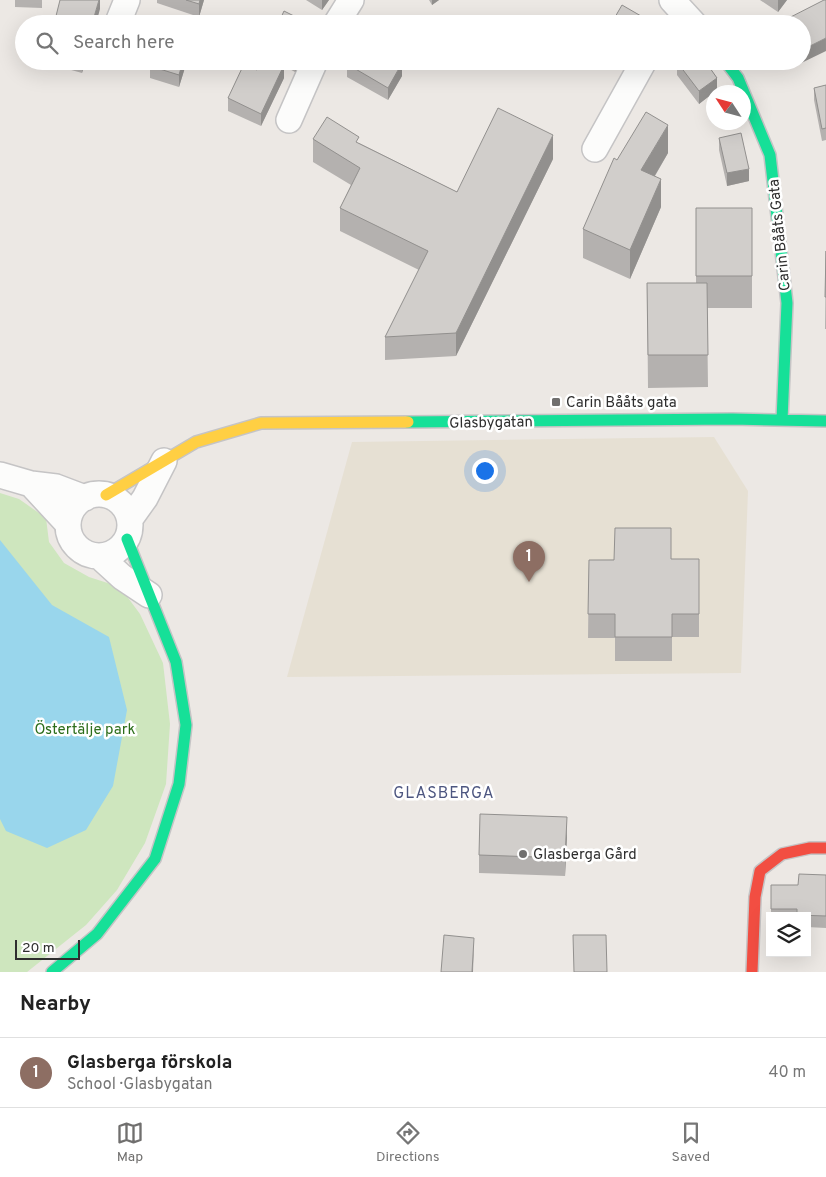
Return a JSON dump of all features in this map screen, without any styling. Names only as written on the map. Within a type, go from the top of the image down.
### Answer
[{"type":"street","points":[[341,15],[350,0]]},
{"type":"street","points":[[673,7],[683,15]]},
{"type":"street","points":[[289,120],[311,70]]},
{"type":"street","points":[[596,149],[639,70]]},
{"type":"street","name":"Carin Bååts Gata","points":[[732,70],[738,78],[770,155],[787,303],[782,420]]},
{"type":"street","name":"Glasbygatan","points":[[96,496],[164,461],[196,442],[260,423],[826,421]]},
{"type":"street","points":[[96,496],[78,502],[73,509],[68,524],[74,543],[81,550],[99,556],[116,552],[164,461]]},
{"type":"street","points":[[0,475],[31,484],[114,498],[122,503],[127,510],[129,529],[149,595],[176,662],[186,725],[179,784],[155,859],[97,934],[52,972]]},
{"type":"street","points":[[31,484],[68,524]]},
{"type":"street","points":[[99,556],[122,578],[149,595]]},
{"type":"street","points":[[752,972],[755,897],[760,871],[782,854],[810,848],[826,848]]},
{"type":"shaded area","points":[[714,437],[748,491],[741,673],[287,677],[352,442]]},
{"type":"green space","name":"Östertälje park","points":[[0,493],[19,499],[46,518],[49,542],[64,563],[89,577],[120,587],[140,614],[163,663],[170,724],[166,784],[145,843],[117,890],[86,925],[27,972],[0,972]]},
{"type":"water","points":[[0,540],[52,605],[109,637],[127,710],[113,786],[86,830],[47,848],[6,831],[0,819]]},
{"type":"building","points":[[60,0],[99,0],[95,15],[56,15]]},
{"type":"building","points":[[186,0],[200,0],[199,4]]},
{"type":"building","points":[[826,0],[826,38],[811,46],[811,15],[795,15]]},
{"type":"building","points":[[622,5],[639,15],[616,15]]},
{"type":"building","points":[[284,11],[292,15],[282,15]]},
{"type":"building","points":[[163,70],[180,70],[179,75]]},
{"type":"building","points":[[241,70],[282,70],[261,114],[228,98]]},
{"type":"building","points":[[357,70],[398,70],[388,88]]},
{"type":"building","points":[[683,70],[711,70],[717,78],[699,91]]},
{"type":"building","points":[[826,85],[826,128],[822,129],[814,88]]},
{"type":"building","points":[[498,108],[553,135],[456,333],[385,337],[428,251],[340,208],[360,168],[313,139],[327,117],[359,137],[356,142],[457,192]]},
{"type":"building","points":[[646,112],[668,125],[641,170],[661,179],[630,250],[583,229],[614,158],[617,160]]},
{"type":"building","points":[[741,133],[749,169],[727,173],[719,138]]},
{"type":"building","points":[[696,208],[752,208],[752,276],[696,276]]},
{"type":"building","points":[[826,251],[826,297],[825,297]]},
{"type":"building","points":[[647,283],[707,283],[708,355],[648,355]]},
{"type":"building","points":[[615,528],[671,528],[671,559],[699,559],[699,614],[672,614],[672,637],[615,637],[615,614],[588,614],[589,560],[614,560]]},
{"type":"building","points":[[480,814],[567,817],[565,858],[479,855]]},
{"type":"building","points":[[799,874],[826,875],[826,916],[811,915],[811,912],[797,912],[797,909],[771,909],[771,885],[798,885]]},
{"type":"building","points":[[444,935],[474,938],[472,972],[441,972]]},
{"type":"building","points":[[573,935],[606,935],[607,972],[574,972]]},
{"type":"traffic: fast","points":[[732,70],[738,78],[770,155],[787,303],[782,420]]},
{"type":"traffic: fast","points":[[408,422],[732,419],[826,421]]},
{"type":"traffic: fast","points":[[52,972],[97,934],[155,859],[179,784],[186,725],[176,662],[127,539]]},
{"type":"traffic: slow","points":[[106,495],[196,442],[261,423],[408,422]]},
{"type":"traffic: jam","points":[[752,972],[755,897],[760,871],[782,854],[810,848],[826,848]]},
{"type":"place","name":"Carin Bååts gata","points":[[556,402]]},
{"type":"place","name":"Glasberga förskola","points":[[529,582]]},
{"type":"place","name":"Glasberga Gård","points":[[523,854]]},
{"type":"district","name":"GLASBERGA","points":[[444,792]]}]
